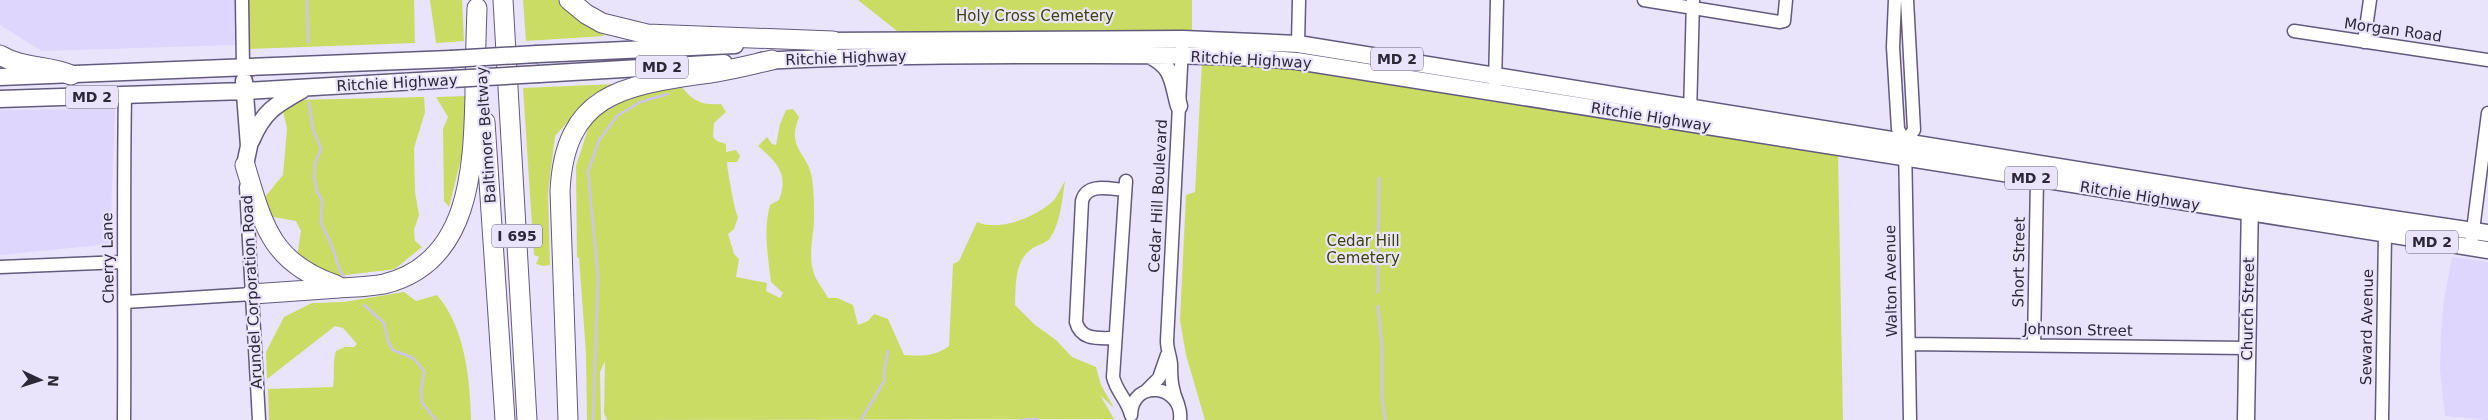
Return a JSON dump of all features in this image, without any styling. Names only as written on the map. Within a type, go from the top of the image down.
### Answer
[{"type":"highway","name":"Baltimore Beltway","points":[[503,0],[527,420]]},
{"type":"highway","points":[[569,0],[586,14],[602,23],[647,34],[833,40]]},
{"type":"highway","name":"Baltimore Beltway","points":[[476,4],[505,420]]},
{"type":"highway","points":[[252,294],[366,287],[400,279],[429,260],[453,231],[468,188],[474,140],[476,4]]},
{"type":"highway","points":[[0,55],[28,67],[57,69],[71,75]]},
{"type":"highway","points":[[568,420],[560,191],[565,154],[575,129],[584,116],[604,99],[633,87],[772,60]]},
{"type":"highway","points":[[245,165],[260,215],[275,245],[312,276],[342,288]]},
{"type":"highway","points":[[522,331],[533,420]]},
{"type":"main road","name":"Ritchie Highway","points":[[0,77],[451,59],[833,40],[1182,38],[1298,44],[1496,74],[1905,158],[2036,179],[2480,232]]},
{"type":"main road","name":"Ritchie Highway","points":[[0,99],[244,91],[772,60],[923,55],[1149,55],[1298,61],[1495,92],[1905,142],[2250,206],[2385,234],[2488,250]]},
{"type":"main road","points":[[1149,55],[1162,62],[1170,70],[1179,106]]},
{"type":"main road","name":"Arundel Corporation Road","points":[[243,68],[249,146],[245,165]]},
{"type":"main road","points":[[249,146],[261,118],[270,109],[306,88]]},
{"type":"main road","name":"Arundel Corporation Road","points":[[244,91],[237,108],[240,148],[245,165]]},
{"type":"main road","name":"Church Street","points":[[2246,420],[2250,206]]},
{"type":"street","points":[[242,0],[243,68]]},
{"type":"street","points":[[1298,44],[1299,0]]},
{"type":"street","points":[[1495,92],[1497,0]]},
{"type":"street","points":[[1644,0],[1693,4],[1784,22],[1786,0]]},
{"type":"street","points":[[1895,0],[1893,47],[1898,128],[1905,142],[1914,130],[1907,0]]},
{"type":"street","points":[[1902,0],[1904,36],[1910,45]]},
{"type":"street","points":[[2364,42],[2370,0]]},
{"type":"street","points":[[1690,115],[1693,4]]},
{"type":"street","name":"Morgan Road","points":[[2294,32],[2488,60]]},
{"type":"street","name":"Cedar Hill Boulevard","points":[[1131,419],[1133,404],[1159,378],[1167,354],[1182,38]]},
{"type":"street","points":[[1893,47],[1902,54],[1906,76],[1911,81]]},
{"type":"street","name":"Cherry Lane","points":[[124,420],[125,302],[122,262],[125,96]]},
{"type":"street","points":[[2471,248],[2480,232],[2488,112]]},
{"type":"street","name":"Walton Avenue","points":[[1905,142],[1910,420]]},
{"type":"street","name":"Arundel Corporation Road","points":[[245,165],[259,420]]},
{"type":"street","name":"Short Street","points":[[2034,345],[2036,179]]},
{"type":"street","points":[[1115,338],[1088,337],[1078,328],[1076,322],[1082,201],[1086,193],[1093,188],[1126,185],[1113,377],[1116,390],[1127,403],[1131,419]]},
{"type":"street","name":"Seward Avenue","points":[[2382,420],[2385,234]]},
{"type":"street","points":[[0,268],[122,262]]},
{"type":"street","points":[[125,302],[252,294]]},
{"type":"street","name":"Johnson Street","points":[[1909,344],[2247,348]]},
{"type":"street","name":"Cedar Hill Boulevard","points":[[1167,354],[1171,362],[1171,384],[1180,414]]},
{"type":"street","points":[[1114,364],[1122,384],[1144,392]]},
{"type":"street","name":"Cedar Hill Boulevard","points":[[1144,392],[1164,391],[1180,414]]},
{"type":"shaded area","points":[[0,0],[259,0],[261,44],[42,51],[0,25]]},
{"type":"shaded area","points":[[115,109],[110,244],[0,255],[0,110]]},
{"type":"shaded area","points":[[2452,257],[2488,262],[2488,420],[2445,416],[2440,370],[2441,331],[2444,300]]},
{"type":"green space","points":[[246,0],[414,0],[415,43],[246,49]]},
{"type":"green space","points":[[430,0],[462,0],[464,41],[436,43]]},
{"type":"green space","points":[[523,0],[558,0],[588,26],[599,29],[604,36],[526,41]]},
{"type":"green space","name":"Holy Cross Cemetery","points":[[858,0],[1192,0],[1192,32],[897,31]]},
{"type":"green space","name":"Cedar Hill Cemetery","points":[[1202,61],[1297,66],[1838,154],[1843,420],[1205,420],[1186,355],[1180,320],[1186,195],[1195,192]]},
{"type":"green space","points":[[615,84],[592,95],[555,136],[548,193],[550,265],[536,264],[539,257],[534,255],[523,88]]},
{"type":"green space","points":[[680,84],[697,101],[708,104],[721,104],[726,112],[714,123],[713,137],[717,141],[726,144],[726,152],[736,150],[740,156],[737,162],[727,162],[731,191],[738,217],[734,229],[728,234],[734,254],[739,259],[736,277],[767,283],[766,291],[780,298],[783,293],[771,282],[766,234],[770,205],[779,200],[782,191],[782,176],[776,163],[758,146],[767,137],[772,144],[776,145],[780,124],[786,110],[793,109],[799,117],[795,137],[796,144],[810,169],[812,178],[814,220],[811,254],[815,277],[828,298],[837,298],[853,305],[858,325],[868,321],[874,314],[888,319],[904,355],[933,354],[949,346],[953,264],[959,261],[977,222],[986,225],[1007,224],[1028,217],[1053,201],[1065,181],[1054,232],[1047,241],[1027,253],[1019,266],[1015,305],[1035,325],[1056,340],[1072,357],[1096,367],[1101,385],[1114,408],[1100,395],[1114,419],[607,420],[604,413],[605,361],[600,372],[601,420],[587,420],[586,353],[579,258],[577,257],[576,166],[591,120],[642,90]]},
{"type":"green space","points":[[466,96],[462,155],[449,207],[444,201],[443,129],[448,117],[436,97]]},
{"type":"green space","points":[[424,97],[425,112],[414,148],[415,192],[419,215],[414,230],[415,241],[422,247],[395,269],[338,276],[310,266],[297,256],[301,231],[296,221],[268,216],[264,198],[283,175],[287,128],[283,111],[297,100]]},
{"type":"green space","points":[[404,292],[416,301],[437,295],[454,322],[460,338],[467,371],[471,420],[269,420],[268,389],[333,387],[336,351],[345,347],[354,347],[357,344],[343,328],[335,326],[267,379],[266,352],[284,317],[312,303],[344,302]]},
{"type":"waterway","points":[[307,0],[308,42]]},
{"type":"waterway","points":[[593,420],[598,276],[588,172],[599,140],[617,116],[640,102],[668,94]]},
{"type":"waterway","points":[[309,103],[313,130],[321,149],[315,164],[314,176],[317,192],[322,200],[321,223],[331,244],[340,271],[347,280]]},
{"type":"waterway","points":[[1378,292],[1379,178]]},
{"type":"waterway","points":[[364,305],[384,323],[388,342],[393,350],[413,358],[424,371],[421,391],[422,403],[436,420]]},
{"type":"waterway","points":[[1378,306],[1385,420]]},
{"type":"waterway","points":[[861,420],[884,381],[888,351]]},
{"type":"waterway","points":[[1020,420],[1037,419]]}]
